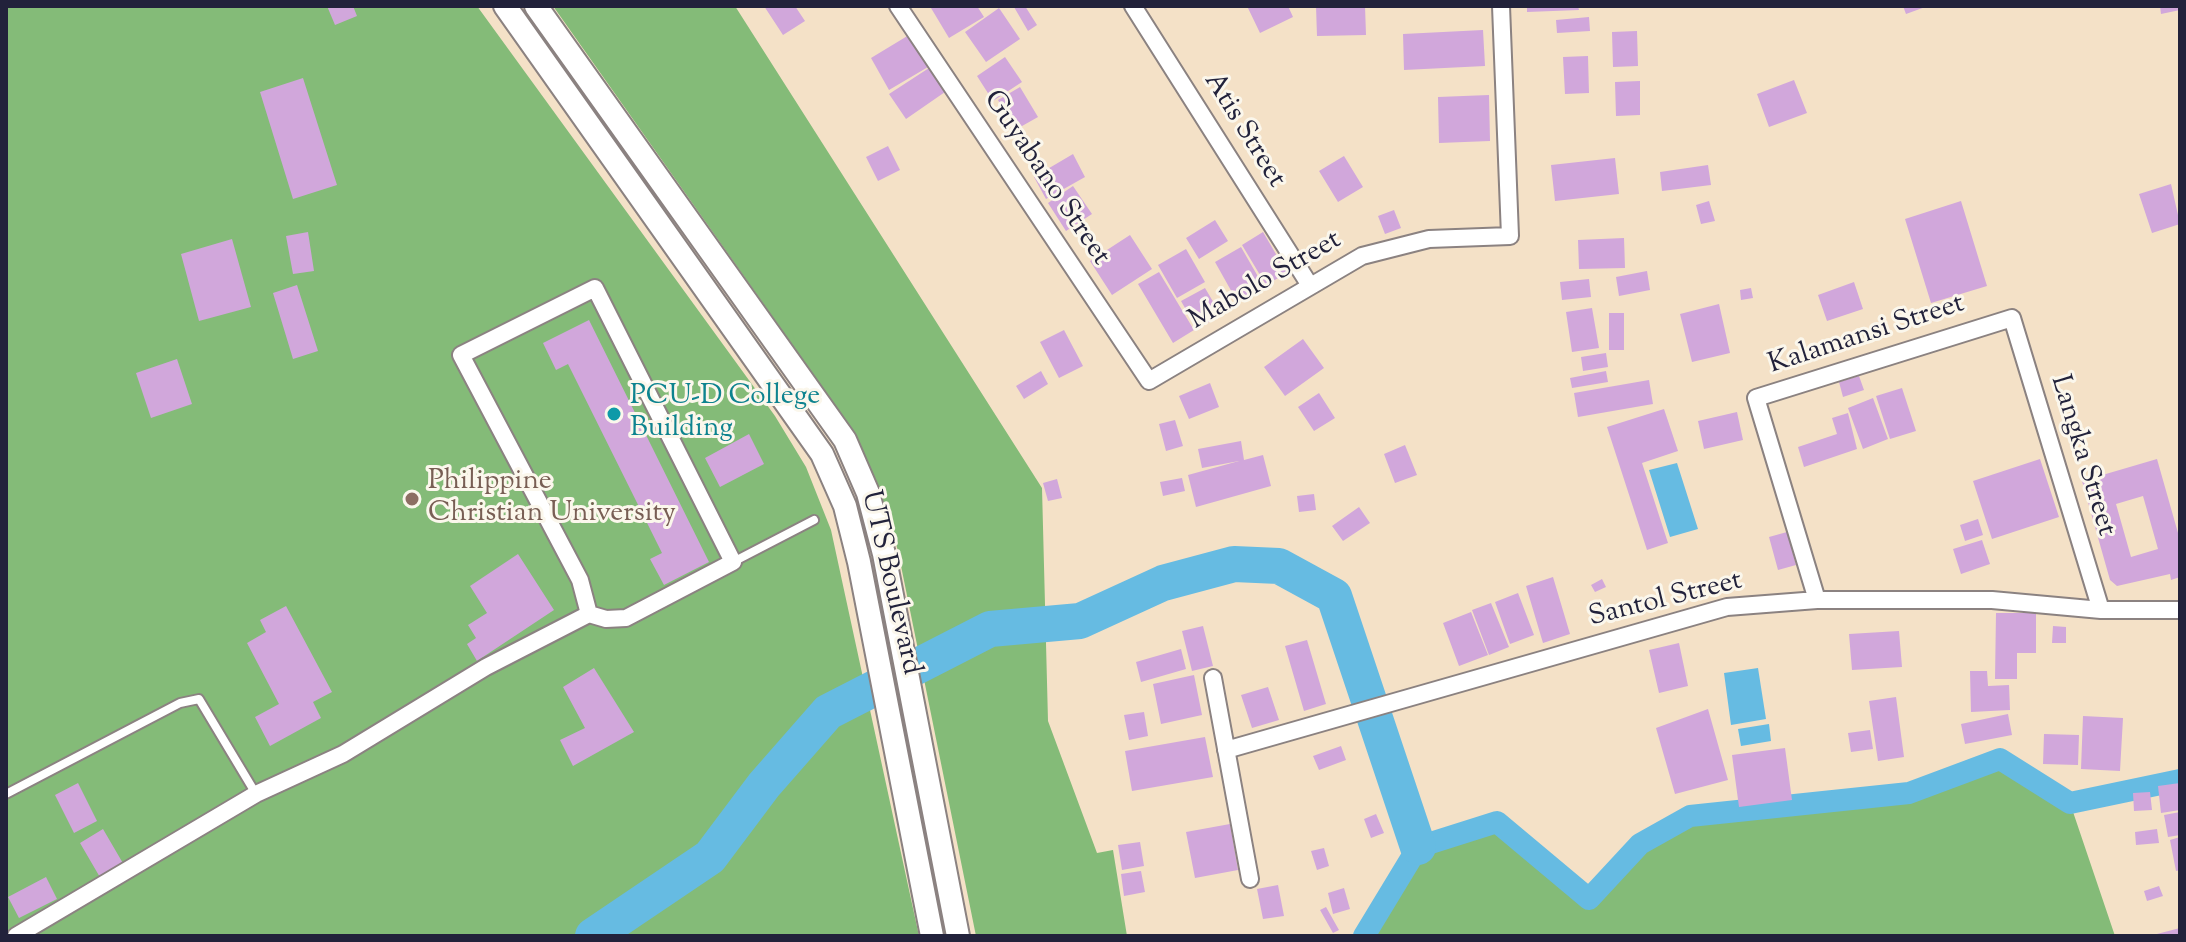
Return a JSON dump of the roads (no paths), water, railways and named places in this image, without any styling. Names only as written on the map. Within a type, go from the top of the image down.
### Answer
[{"type":"main road","name":"UTS Boulevard","points":[[505,6],[822,454],[845,506],[932,936]]},
{"type":"main road","name":"UTS Boulevard","points":[[536,6],[845,440],[868,493],[884,554],[958,936]]},
{"type":"street","name":"Guyabano Street","points":[[898,6],[1149,381]]},
{"type":"street","name":"Atis Street","points":[[1133,6],[1309,284]]},
{"type":"street","name":"Mabolo Street","points":[[1149,381],[1309,284],[1362,256],[1429,239],[1510,236],[1501,6]]},
{"type":"street","points":[[16,936],[256,794],[343,754],[486,667],[589,614],[606,619],[626,618],[733,562],[595,288],[461,355],[580,580],[589,614]]},
{"type":"street","name":"Kalamansi Street","points":[[1817,600],[1756,398],[2012,318]]},
{"type":"street","name":"Langka Street","points":[[2012,318],[2101,610]]},
{"type":"street","name":"Santol Street","points":[[1226,750],[1727,607],[1817,600],[1992,600],[2101,610],[2180,610]]},
{"type":"street","points":[[1213,678],[1250,879]]},
{"type":"lane","points":[[733,562],[814,520]]},
{"type":"lane","points":[[6,794],[180,703],[199,699],[256,794]]},
{"type":"water","points":[[1677,463],[1698,529],[1670,537],[1649,470]]},
{"type":"water","points":[[1758,668],[1766,719],[1731,725],[1724,673]]},
{"type":"water","points":[[1769,724],[1771,741],[1741,746],[1738,729]]},
{"type":"waterway","points":[[593,936],[710,857],[764,785],[828,712],[990,629],[1080,621],[1163,583],[1234,564],[1279,566],[1334,596],[1418,847]]},
{"type":"waterway","points":[[1364,936],[1418,847],[1497,822],[1589,899],[1640,844],[1690,816],[1909,793],[2000,759],[2070,803],[2180,780]]},
{"type":"place","name":"PCU-D College Building","points":[[614,414]]},
{"type":"place","name":"Philippine Christian University","points":[[412,499]]}]
